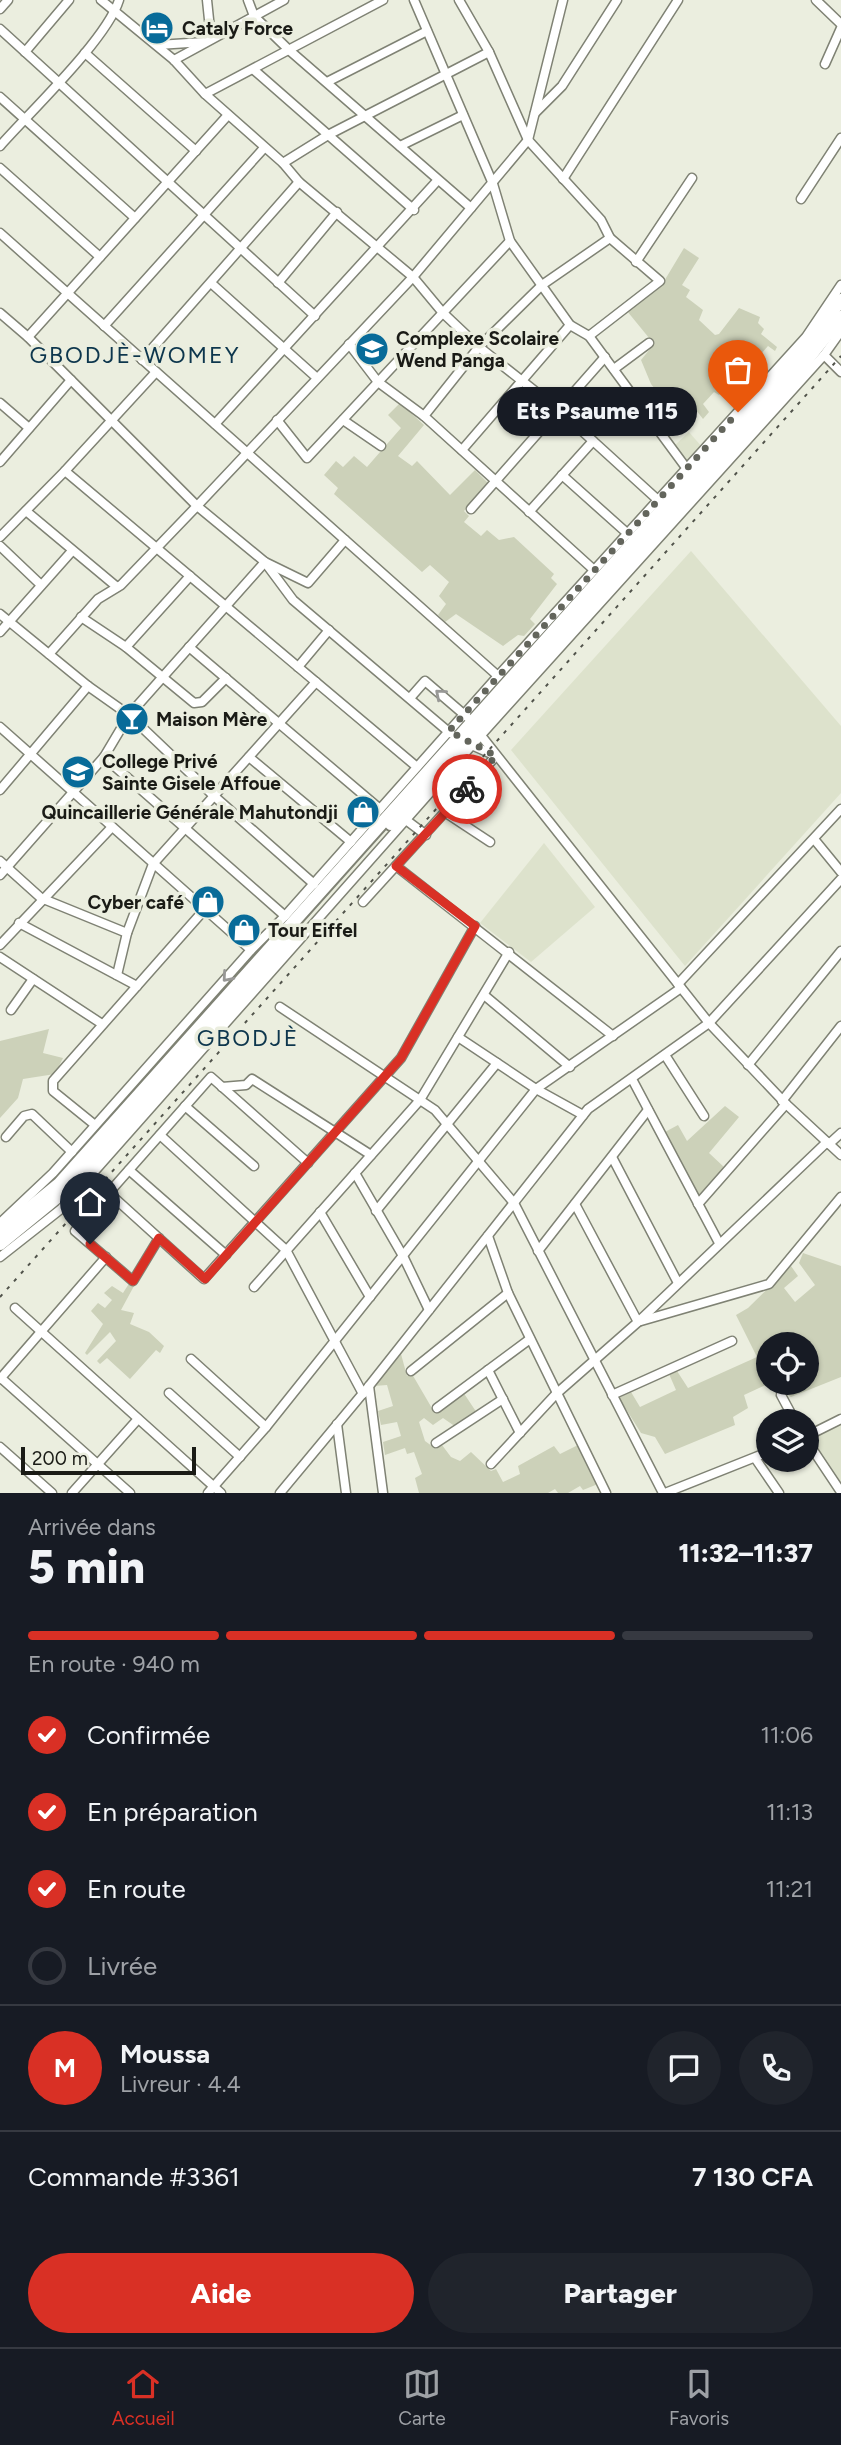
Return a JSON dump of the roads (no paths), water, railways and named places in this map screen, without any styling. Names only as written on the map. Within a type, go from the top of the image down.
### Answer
[{"type":"highway","points":[[473,725],[796,359],[841,300]]},
{"type":"highway","points":[[0,1232],[59,1184],[460,739],[803,365],[841,317]]},
{"type":"highway","points":[[0,1244],[66,1190],[460,739]]},
{"type":"street","points":[[0,9],[8,0]]},
{"type":"street","points":[[25,52],[69,0]]},
{"type":"street","points":[[101,0],[158,45],[205,94],[283,163],[299,181],[413,277],[443,313],[479,347],[559,410],[659,500]]},
{"type":"street","points":[[0,146],[85,52],[116,12],[119,0]]},
{"type":"street","points":[[207,0],[209,41]]},
{"type":"street","points":[[248,0],[254,16],[289,50],[329,81],[365,117],[471,208]]},
{"type":"street","points":[[174,60],[284,0]]},
{"type":"street","points":[[205,94],[383,0]]},
{"type":"street","points":[[414,0],[493,184],[510,241],[570,326],[589,336],[687,469]]},
{"type":"street","points":[[459,0],[489,52],[528,140],[601,220],[610,239],[660,281],[589,336]]},
{"type":"street","points":[[49,654],[106,591],[117,587],[197,506],[413,277],[528,140],[563,0]]},
{"type":"street","points":[[535,113],[562,86],[617,0]]},
{"type":"street","points":[[563,179],[678,0]]},
{"type":"street","points":[[816,0],[841,26],[825,64]]},
{"type":"street","points":[[0,29],[315,316]]},
{"type":"street","points":[[329,81],[427,31]]},
{"type":"street","points":[[158,45],[209,41]]},
{"type":"street","points":[[85,52],[196,150]]},
{"type":"street","points":[[283,163],[328,135],[489,52]]},
{"type":"street","points":[[254,70],[414,210]]},
{"type":"street","points":[[0,97],[135,218]]},
{"type":"street","points":[[28,337],[228,115]]},
{"type":"street","points":[[400,146],[463,115]]},
{"type":"street","points":[[801,199],[841,138]]},
{"type":"street","points":[[104,326],[264,148]]},
{"type":"street","points":[[0,168],[100,257]]},
{"type":"street","points":[[636,262],[692,178]]},
{"type":"street","points":[[142,360],[299,181]]},
{"type":"street","points":[[215,424],[438,181]]},
{"type":"street","points":[[278,283],[337,212]]},
{"type":"street","points":[[0,233],[498,676]]},
{"type":"street","points":[[424,416],[479,347],[542,285],[610,239]]},
{"type":"street","points":[[277,420],[307,458],[510,241]]},
{"type":"street","points":[[211,283],[317,378]]},
{"type":"street","points":[[473,725],[498,676],[806,337],[841,285]]},
{"type":"street","points":[[0,313],[28,337],[197,506],[265,562],[308,583],[345,540]]},
{"type":"street","points":[[462,450],[519,381],[570,326]]},
{"type":"street","points":[[473,725],[824,355],[841,331]]},
{"type":"street","points":[[614,369],[649,343]]},
{"type":"street","points":[[349,345],[378,382],[424,416],[594,570]]},
{"type":"street","points":[[824,355],[841,372]]},
{"type":"street","points":[[471,509],[605,357]]},
{"type":"street","points":[[0,537],[156,372]]},
{"type":"street","points":[[0,461],[71,380]]},
{"type":"street","points":[[0,403],[29,428]]},
{"type":"street","points":[[342,420],[381,446]]},
{"type":"street","points":[[529,512],[593,440]]},
{"type":"street","points":[[65,471],[417,767]]},
{"type":"street","points":[[562,475],[628,534]]},
{"type":"street","points":[[26,511],[117,587]]},
{"type":"street","points":[[0,546],[41,584]]},
{"type":"street","points":[[0,632],[72,551]]},
{"type":"street","points":[[265,562],[293,600],[460,739],[496,756]]},
{"type":"street","points":[[0,875],[104,757],[129,715],[265,562]]},
{"type":"street","points":[[126,647],[190,576]]},
{"type":"street","points":[[0,614],[88,686],[129,715],[214,796],[314,884]]},
{"type":"street","points":[[81,617],[126,647],[162,678],[199,704],[226,678]]},
{"type":"street","points":[[298,667],[329,630]]},
{"type":"street","points":[[189,647],[380,809]]},
{"type":"street","points":[[410,698],[425,681],[473,725],[709,1023],[784,1103],[841,1155]]},
{"type":"street","points":[[117,975],[127,933],[153,864],[316,682]]},
{"type":"street","points":[[0,790],[88,686]]},
{"type":"street","points":[[0,727],[251,950]]},
{"type":"street","points":[[0,1223],[28,1200],[72,1152],[417,767],[460,739]]},
{"type":"street","points":[[0,1257],[61,1209],[406,820],[460,739]]},
{"type":"street","points":[[363,902],[496,756]]},
{"type":"street","points":[[104,757],[285,916]]},
{"type":"street","points":[[249,757],[351,842]]},
{"type":"street","points":[[15,1308],[217,1489],[536,1089],[680,986],[841,809]]},
{"type":"street","points":[[446,813],[490,842]]},
{"type":"street","points":[[406,820],[426,835]]},
{"type":"street","points":[[0,945],[41,898],[112,827]]},
{"type":"street","points":[[814,839],[841,872]]},
{"type":"street","points":[[0,861],[41,898],[127,933]]},
{"type":"street","points":[[396,866],[613,1036]]},
{"type":"street","points":[[280,1493],[363,1394],[583,1115],[709,1023],[841,879]]},
{"type":"street","points":[[95,1125],[52,1091],[52,1081],[205,909]]},
{"type":"street","points":[[19,923],[137,986]]},
{"type":"street","points":[[108,1193],[205,1279],[401,1058],[475,926]]},
{"type":"street","points":[[748,1065],[841,951]]},
{"type":"street","points":[[254,1287],[420,1100],[509,952]]},
{"type":"street","points":[[0,957],[102,1024]]},
{"type":"street","points":[[11,1010],[33,979]]},
{"type":"street","points":[[484,995],[570,1067]]},
{"type":"street","points":[[280,1007],[435,1110],[514,1203],[593,1361],[664,1493],[755,1458],[779,1493]]},
{"type":"street","points":[[698,1204],[784,1103],[841,1027]]},
{"type":"street","points":[[458,1037],[536,1089],[583,1115]]},
{"type":"street","points":[[665,1055],[704,1116]]},
{"type":"street","points":[[376,1211],[497,1063]]},
{"type":"street","points":[[159,1238],[133,1281],[75,1231],[211,1077],[307,1163]]},
{"type":"street","points":[[222,1087],[246,1085],[251,1079],[371,1155]]},
{"type":"street","points":[[632,1079],[719,1243]]},
{"type":"street","points":[[185,1106],[254,1166]]},
{"type":"street","points":[[538,1251],[648,1110]]},
{"type":"street","points":[[6,1137],[24,1116],[32,1114],[72,1152]]},
{"type":"street","points":[[491,1464],[556,1394],[638,1322],[719,1243],[841,1133]]},
{"type":"street","points":[[160,1135],[286,1250],[333,1343],[363,1394]]},
{"type":"street","points":[[612,1157],[678,1283]]},
{"type":"street","points":[[129,1170],[226,1255]]},
{"type":"street","points":[[355,1174],[403,1256],[429,1310]]},
{"type":"street","points":[[638,1322],[769,1284],[841,1197]]},
{"type":"street","points":[[575,1204],[638,1322]]},
{"type":"street","points":[[320,1212],[370,1297]]},
{"type":"street","points":[[488,1236],[508,1293],[607,1493]]},
{"type":"street","points":[[106,1257],[1,1378],[130,1493]]},
{"type":"street","points":[[411,1371],[508,1293]]},
{"type":"street","points":[[438,1408],[530,1339]]},
{"type":"street","points":[[612,1395],[732,1341]]},
{"type":"street","points":[[191,1359],[267,1427]]},
{"type":"street","points":[[488,1370],[520,1433]]},
{"type":"street","points":[[369,1386],[383,1493]]},
{"type":"street","points":[[169,1393],[240,1457]]},
{"type":"street","points":[[781,1395],[789,1409]]},
{"type":"street","points":[[436,1443],[503,1399]]},
{"type":"street","points":[[72,1493],[138,1419]]},
{"type":"street","points":[[819,1431],[841,1419]]},
{"type":"street","points":[[337,1424],[346,1493]]},
{"type":"street","points":[[0,1447],[52,1493]]},
{"type":"street","points":[[819,1457],[841,1492]]},
{"type":"street","points":[[290,1480],[293,1493]]},
{"type":"railway","points":[[0,1297],[841,356]]},
{"type":"place","name":"Cataly Force","points":[[157,28]]},
{"type":"place","name":"Complexe Scolaire Wend Panga","points":[[372,349]]},
{"type":"place","name":"Ets Psaume 115","points":[[738,412]]},
{"type":"place","name":"Maison Mère","points":[[132,719]]},
{"type":"place","name":"College Privé Sainte Gisele Affoue","points":[[78,772]]},
{"type":"place","name":"Quincaillerie Générale Mahutondji","points":[[363,812]]},
{"type":"place","name":"Cyber café","points":[[208,902]]},
{"type":"place","name":"Tour Eiffel","points":[[244,930]]},
{"type":"district","name":"GBODJÈ-WOMEY","points":[[135,355]]},
{"type":"district","name":"GBODJÈ","points":[[248,1038]]}]
